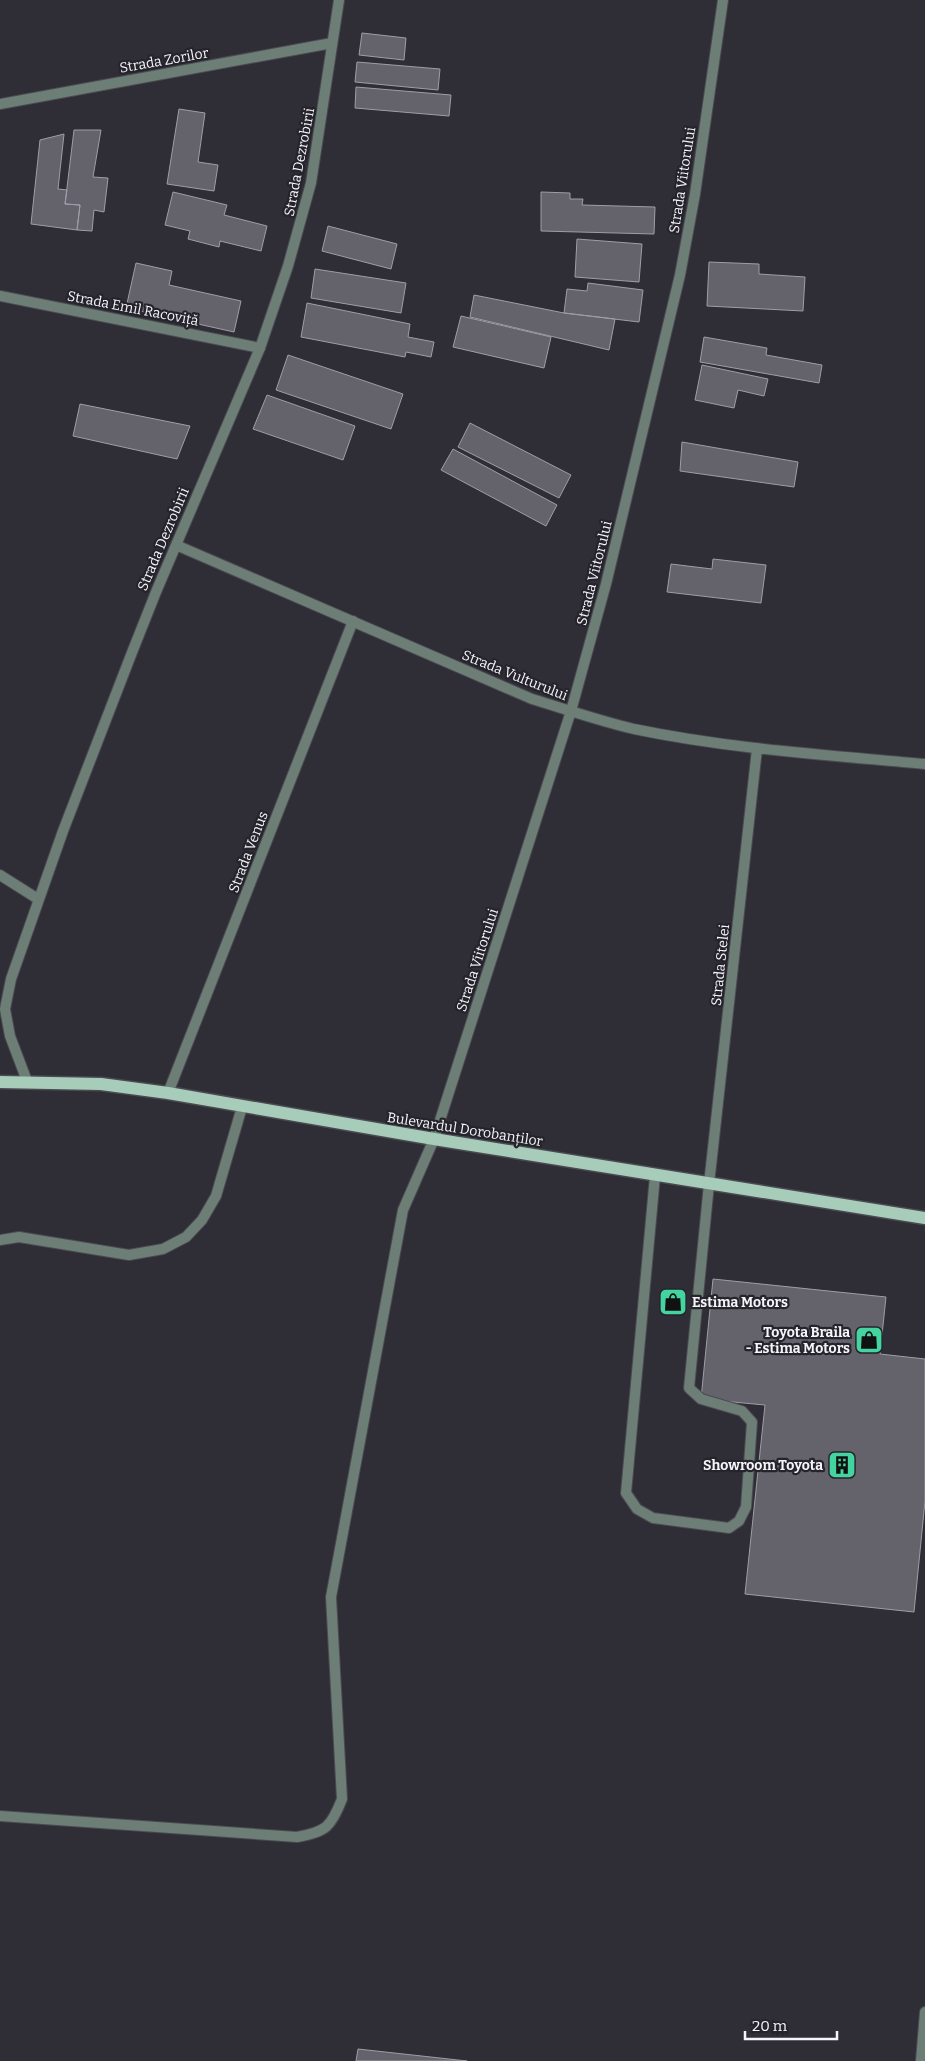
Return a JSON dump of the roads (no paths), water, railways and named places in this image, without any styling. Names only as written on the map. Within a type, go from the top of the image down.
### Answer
[{"type":"main road","name":"Bulevardul Dorobanților","points":[[0,1082],[27,1081],[101,1084],[168,1093],[434,1140],[925,1218]]},
{"type":"street","name":"Strada Dezrobirii","points":[[27,1081],[10,1036],[5,1009],[14,970],[38,899],[138,637],[260,348],[291,258],[309,192],[339,0]]},
{"type":"street","name":"Strada Viitorului","points":[[0,1816],[297,1837],[318,1833],[334,1819],[342,1799],[330,1597],[404,1210],[434,1140],[571,711],[606,584],[680,274],[695,194],[723,0]]},
{"type":"street","name":"Strada Zorilor","points":[[0,104],[332,43]]},
{"type":"street","name":"Strada Emil Racoviță","points":[[0,296],[260,348]]},
{"type":"street","name":"Strada Vulturului","points":[[176,545],[532,699],[571,711],[632,728],[757,749],[925,764]]},
{"type":"street","name":"Strada Venus","points":[[168,1093],[353,621]]},
{"type":"street","name":"Strada Stelei","points":[[655,1176],[626,1493],[637,1508],[653,1518],[729,1528],[739,1521],[746,1507],[752,1422],[742,1411],[701,1399],[689,1388],[709,1184],[757,749]]},
{"type":"street","points":[[0,875],[38,899]]},
{"type":"street","points":[[0,1240],[19,1237],[129,1255],[163,1249],[186,1237],[202,1220],[216,1196],[242,1107]]},
{"type":"street","points":[[921,2061],[925,2014]]},
{"type":"place","name":"Estima Motors","points":[[673,1302]]},
{"type":"place","name":"Toyota Braila - Estima Motors","points":[[869,1340]]},
{"type":"place","name":"Showroom Toyota","points":[[842,1465]]}]
